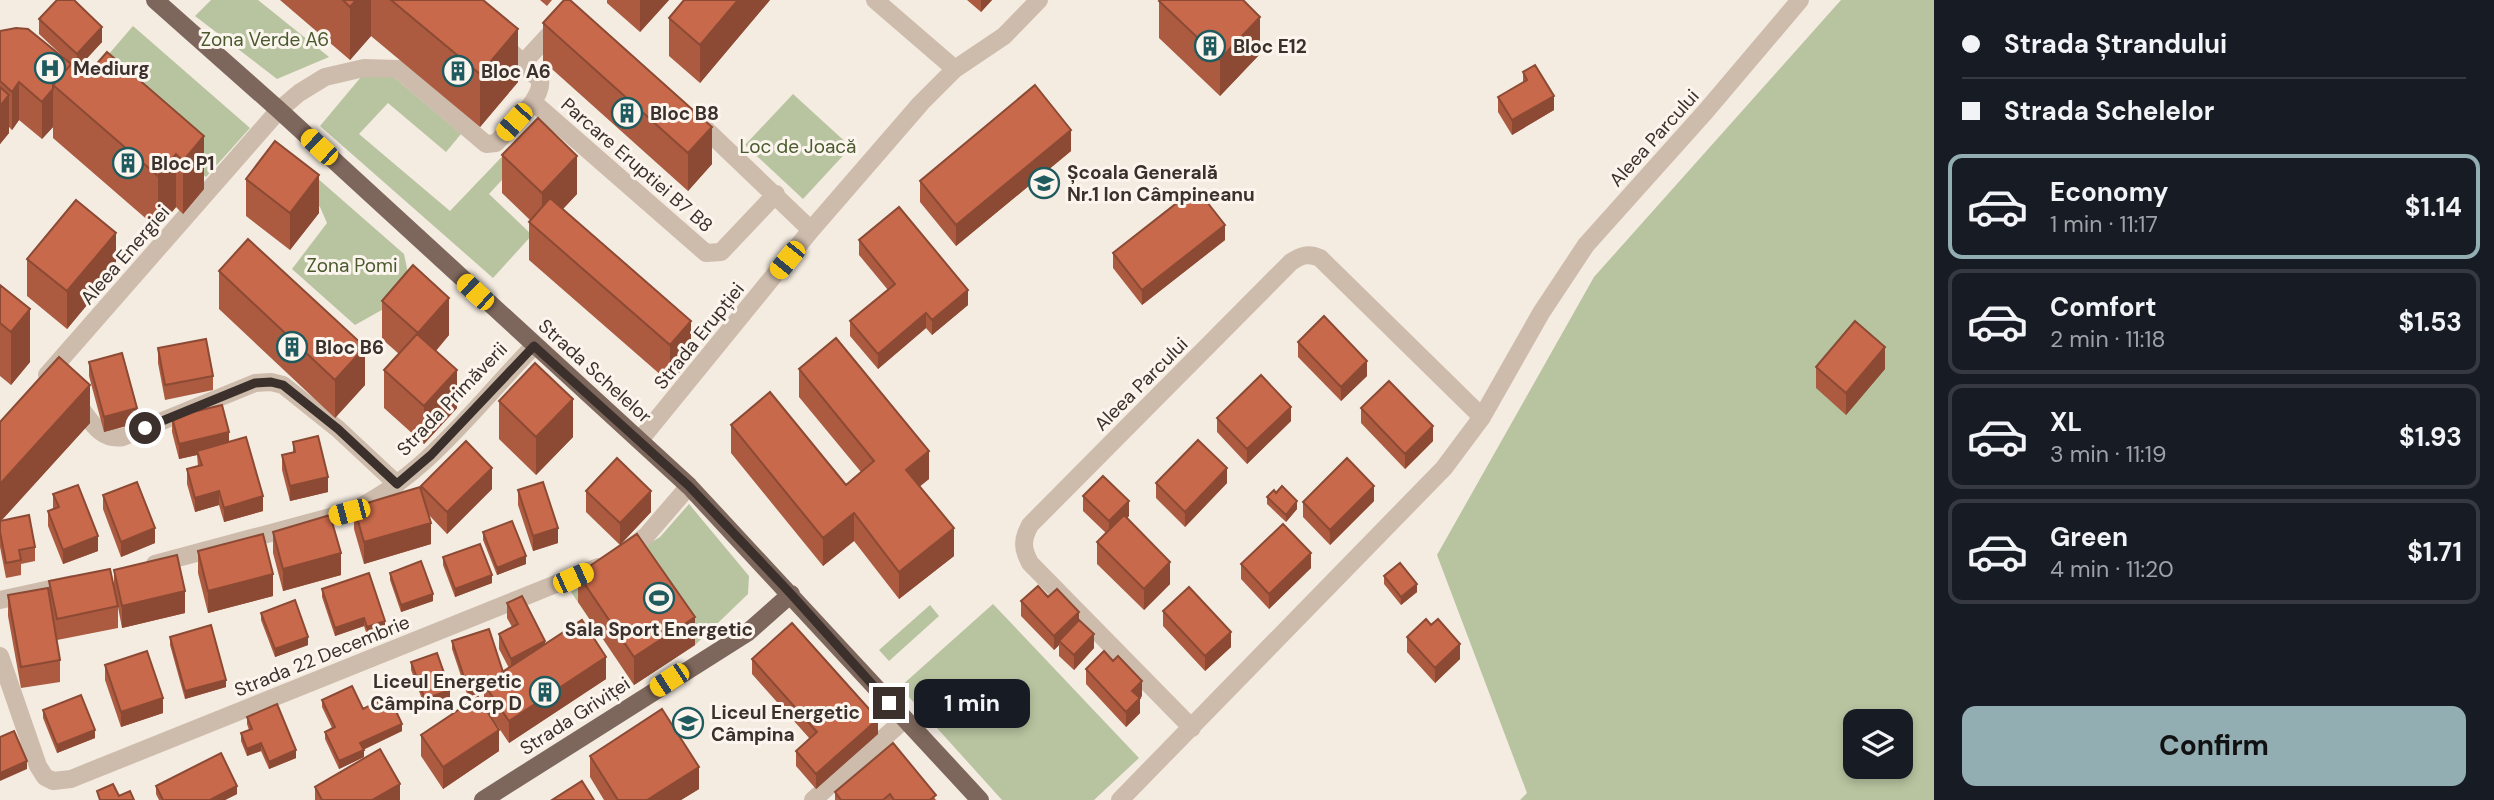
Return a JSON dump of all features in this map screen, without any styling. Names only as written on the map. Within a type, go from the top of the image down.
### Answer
[{"type":"main road","name":"Strada Schelelor","points":[[156,0],[689,486],[980,800]]},
{"type":"main road","name":"Strada Griviței","points":[[483,800],[747,633],[791,594]]},
{"type":"street","points":[[875,0],[956,69]]},
{"type":"street","name":"Strada Erupției","points":[[640,440],[811,230],[921,103],[956,69],[1004,36],[1039,0]]},
{"type":"street","name":"Aleea Parcului","points":[[1120,800],[1444,468],[1482,417],[1541,313],[1586,245],[1706,111],[1800,0]]},
{"type":"street","points":[[524,62],[556,26],[572,17]]},
{"type":"street","points":[[488,30],[540,80],[540,93],[533,102]]},
{"type":"street","name":"Aleea Energiei","points":[[34,389],[59,381],[279,110],[299,93],[325,77],[364,68],[398,69],[477,136],[491,144],[496,143],[533,102]]},
{"type":"street","name":"Parcare Eruptiei B7 B8","points":[[533,102],[706,253],[721,252],[776,194]]},
{"type":"street","points":[[683,108],[811,230]]},
{"type":"street","name":"Aleea Parcului","points":[[1192,728],[1030,563],[1024,551],[1023,538],[1030,526],[1291,262],[1302,255],[1312,254],[1320,258],[1482,417]]},
{"type":"street","name":"Strada Primăverii","points":[[139,568],[349,512],[369,503],[397,484],[431,455],[534,346]]},
{"type":"street","points":[[59,381],[107,438],[123,437],[255,383],[271,382],[283,385],[338,429],[397,484]]},
{"type":"street","name":"Strada 22 Decembrie","points":[[0,656],[3,678],[38,766],[45,777],[53,780],[71,779],[596,568],[621,555],[646,536],[689,486]]},
{"type":"street","points":[[0,600],[86,580]]},
{"type":"street","points":[[813,800],[904,720]]},
{"type":"green space","name":"Zona Verde A6","points":[[211,0],[258,0],[329,57],[277,79],[195,16]]},
{"type":"green space","points":[[1841,0],[1934,0],[1934,800],[1520,800],[1527,793],[1437,555],[1594,277]]},
{"type":"green space","points":[[133,26],[250,128],[206,177],[90,76]]},
{"type":"green space","points":[[389,73],[461,134],[446,152],[388,103],[359,134],[450,211],[516,142],[527,153],[489,194],[532,235],[493,278],[320,126],[361,77]]},
{"type":"green space","name":"Loc de Joacă","points":[[793,94],[851,147],[803,199],[745,145]]},
{"type":"green space","name":"Zona Pomi","points":[[292,156],[404,254],[412,293],[355,325],[292,269],[327,223],[320,207],[283,172]]},
{"type":"green space","name":"Sala Sport Energetic","points":[[689,504],[749,576],[748,594],[695,645],[634,685],[571,592],[660,537]]},
{"type":"green space","points":[[993,604],[1139,758],[1094,800],[1002,800],[900,687]]},
{"type":"green space","points":[[930,605],[939,616],[889,661],[879,650]]},
{"type":"building","points":[[57,0],[74,0],[102,27],[77,54],[39,19]]},
{"type":"building","points":[[343,0],[356,0],[350,7]]},
{"type":"building","points":[[391,0],[483,0],[518,29],[480,74]]},
{"type":"building","points":[[564,0],[570,0],[712,127],[688,153],[543,23]]},
{"type":"building","points":[[684,0],[738,0],[700,45],[669,18]]},
{"type":"building","points":[[1160,0],[1243,0],[1260,17],[1220,59]]},
{"type":"building","points":[[28,29],[71,64],[42,102],[19,82],[12,92],[0,81],[0,31]]},
{"type":"building","points":[[107,52],[204,136],[183,161],[176,154],[158,176],[53,85],[73,62],[87,75]]},
{"type":"building","points":[[1535,65],[1554,96],[1512,120],[1498,97],[1527,80],[1523,72]]},
{"type":"building","points":[[1035,85],[1071,130],[956,225],[920,181]]},
{"type":"building","points":[[0,87],[9,95],[0,106]]},
{"type":"building","points":[[538,118],[577,156],[542,193],[502,155]]},
{"type":"building","points":[[275,141],[319,175],[290,213],[246,179]]},
{"type":"building","points":[[1196,188],[1225,225],[1142,290],[1113,253]]},
{"type":"building","points":[[550,198],[691,321],[670,345],[529,222]]},
{"type":"building","points":[[76,200],[116,233],[67,291],[27,259]]},
{"type":"building","points":[[899,207],[968,290],[932,320],[926,313],[878,354],[850,321],[895,284],[859,240]]},
{"type":"building","points":[[248,239],[365,347],[335,380],[219,271]]},
{"type":"building","points":[[413,265],[449,298],[418,333],[382,301]]},
{"type":"building","points":[[0,285],[30,309],[11,332],[0,323]]},
{"type":"building","points":[[1324,316],[1367,361],[1341,387],[1298,342]]},
{"type":"building","points":[[1855,321],[1885,347],[1846,393],[1816,367]]},
{"type":"building","points":[[417,334],[457,370],[424,406],[384,370]]},
{"type":"building","points":[[836,338],[929,451],[906,470],[954,528],[899,572],[854,513],[823,538],[731,425],[770,392],[846,485],[874,461],[799,369]]},
{"type":"building","points":[[206,339],[213,376],[165,385],[158,348]]},
{"type":"building","points":[[122,353],[137,408],[104,417],[89,362]]},
{"type":"building","points":[[59,357],[90,385],[0,484],[0,422]]},
{"type":"building","points":[[535,363],[573,399],[536,437],[499,401]]},
{"type":"building","points":[[1261,375],[1291,407],[1247,449],[1217,418]]},
{"type":"building","points":[[1389,381],[1433,426],[1405,454],[1361,408]]},
{"type":"building","points":[[222,405],[229,432],[179,444],[172,417]]},
{"type":"building","points":[[318,436],[328,477],[290,486],[282,455],[295,452],[293,442]]},
{"type":"building","points":[[246,437],[263,496],[224,508],[219,491],[195,498],[187,469],[202,465],[197,451]]},
{"type":"building","points":[[1198,440],[1227,468],[1185,512],[1156,483]]},
{"type":"building","points":[[466,441],[492,468],[447,512],[421,486]]},
{"type":"building","points":[[617,458],[651,491],[620,523],[586,491]]},
{"type":"building","points":[[1347,458],[1374,486],[1330,530],[1303,502]]},
{"type":"building","points":[[1103,476],[1129,501],[1109,521],[1083,496]]},
{"type":"building","points":[[137,482],[155,528],[121,542],[103,495]]},
{"type":"building","points":[[543,482],[558,528],[533,536],[518,490]]},
{"type":"building","points":[[78,485],[98,536],[63,550],[48,511],[59,507],[53,494]]},
{"type":"building","points":[[1282,486],[1297,501],[1286,515],[1267,497]]},
{"type":"building","points":[[420,487],[431,523],[364,542],[354,507]]},
{"type":"building","points":[[29,515],[35,547],[19,550],[21,560],[6,563],[0,521]]},
{"type":"building","points":[[330,515],[341,553],[283,569],[273,532]]},
{"type":"building","points":[[1124,515],[1170,562],[1144,589],[1097,542]]},
{"type":"building","points":[[512,521],[526,556],[497,568],[483,532]]},
{"type":"building","points":[[1283,524],[1311,553],[1269,594],[1241,564]]},
{"type":"building","points":[[263,534],[273,574],[208,591],[198,551]]},
{"type":"building","points":[[637,534],[695,617],[634,657],[578,574]]},
{"type":"building","points":[[480,544],[492,575],[455,589],[443,557]]},
{"type":"building","points":[[177,555],[185,591],[122,606],[114,570]]},
{"type":"building","points":[[421,561],[433,594],[401,605],[390,573]]},
{"type":"building","points":[[1400,563],[1417,584],[1401,597],[1384,576]]},
{"type":"building","points":[[110,569],[118,606],[57,619],[49,581]]},
{"type":"building","points":[[369,573],[385,621],[367,627],[364,618],[335,628],[322,589]]},
{"type":"building","points":[[1038,586],[1048,597],[1057,589],[1079,612],[1054,636],[1021,601]]},
{"type":"building","points":[[1189,587],[1231,632],[1205,656],[1163,611]]},
{"type":"building","points":[[48,588],[60,660],[21,667],[8,595]]},
{"type":"building","points":[[522,596],[545,641],[511,659],[499,634],[518,624],[507,603]]},
{"type":"building","points":[[295,600],[308,637],[275,649],[261,613]]},
{"type":"building","points":[[1426,619],[1431,625],[1438,619],[1460,644],[1435,668],[1407,637]]},
{"type":"building","points":[[582,620],[606,657],[509,721],[484,684]]},
{"type":"building","points":[[1079,620],[1094,634],[1074,655],[1059,641]]},
{"type":"building","points":[[792,623],[878,719],[816,774],[796,751],[817,732],[752,659]]},
{"type":"building","points":[[211,625],[226,680],[185,691],[170,637]]},
{"type":"building","points":[[489,629],[503,672],[486,683],[468,689],[452,641]]},
{"type":"building","points":[[147,651],[163,698],[121,712],[105,665]]},
{"type":"building","points":[[1104,651],[1113,661],[1118,656],[1142,681],[1132,691],[1140,698],[1126,712],[1086,669]]},
{"type":"building","points":[[437,653],[450,690],[425,699],[411,662]]},
{"type":"building","points":[[352,686],[363,709],[389,696],[402,724],[360,743],[364,750],[339,761],[325,732],[335,727],[322,700]]},
{"type":"building","points":[[81,695],[95,730],[57,745],[43,710]]},
{"type":"building","points":[[478,697],[499,730],[443,767],[421,735]]},
{"type":"building","points":[[277,704],[296,750],[269,762],[261,743],[247,749],[241,733],[252,729],[247,717]]},
{"type":"building","points":[[662,709],[699,767],[647,800],[618,800],[590,756]]},
{"type":"building","points":[[14,731],[27,761],[0,773],[0,737]]},
{"type":"building","points":[[893,743],[936,795],[930,800],[894,800],[890,794],[883,800],[841,800],[835,792]]},
{"type":"building","points":[[380,749],[400,784],[372,800],[322,800],[315,787]]},
{"type":"building","points":[[221,753],[237,786],[210,800],[163,800],[156,786]]},
{"type":"building","points":[[582,781],[594,800],[552,800]]},
{"type":"building","points":[[113,784],[119,796],[130,791],[134,800],[100,800],[97,791]]},
{"type":"place","name":"Bloc E12","points":[[1210,46]]},
{"type":"place","name":"Mediurg","points":[[50,68]]},
{"type":"place","name":"Bloc A6","points":[[458,71]]},
{"type":"place","name":"Bloc B8","points":[[627,113]]},
{"type":"place","name":"Bloc P1","points":[[128,163]]},
{"type":"place","name":"Școala Generală Nr.1 Ion Câmpineanu","points":[[1044,183]]},
{"type":"place","name":"Bloc B6","points":[[292,347]]},
{"type":"place","name":"Sala Sport Energetic","points":[[659,598]]},
{"type":"place","name":"Liceul Energetic Câmpina Corp D","points":[[545,692]]},
{"type":"place","name":"Liceul Energetic Câmpina","points":[[688,723]]},
{"type":"route","points":[[145,428],[255,383],[271,382],[283,385],[312,407],[397,484],[431,455],[534,346],[689,486],[889,703]]}]
